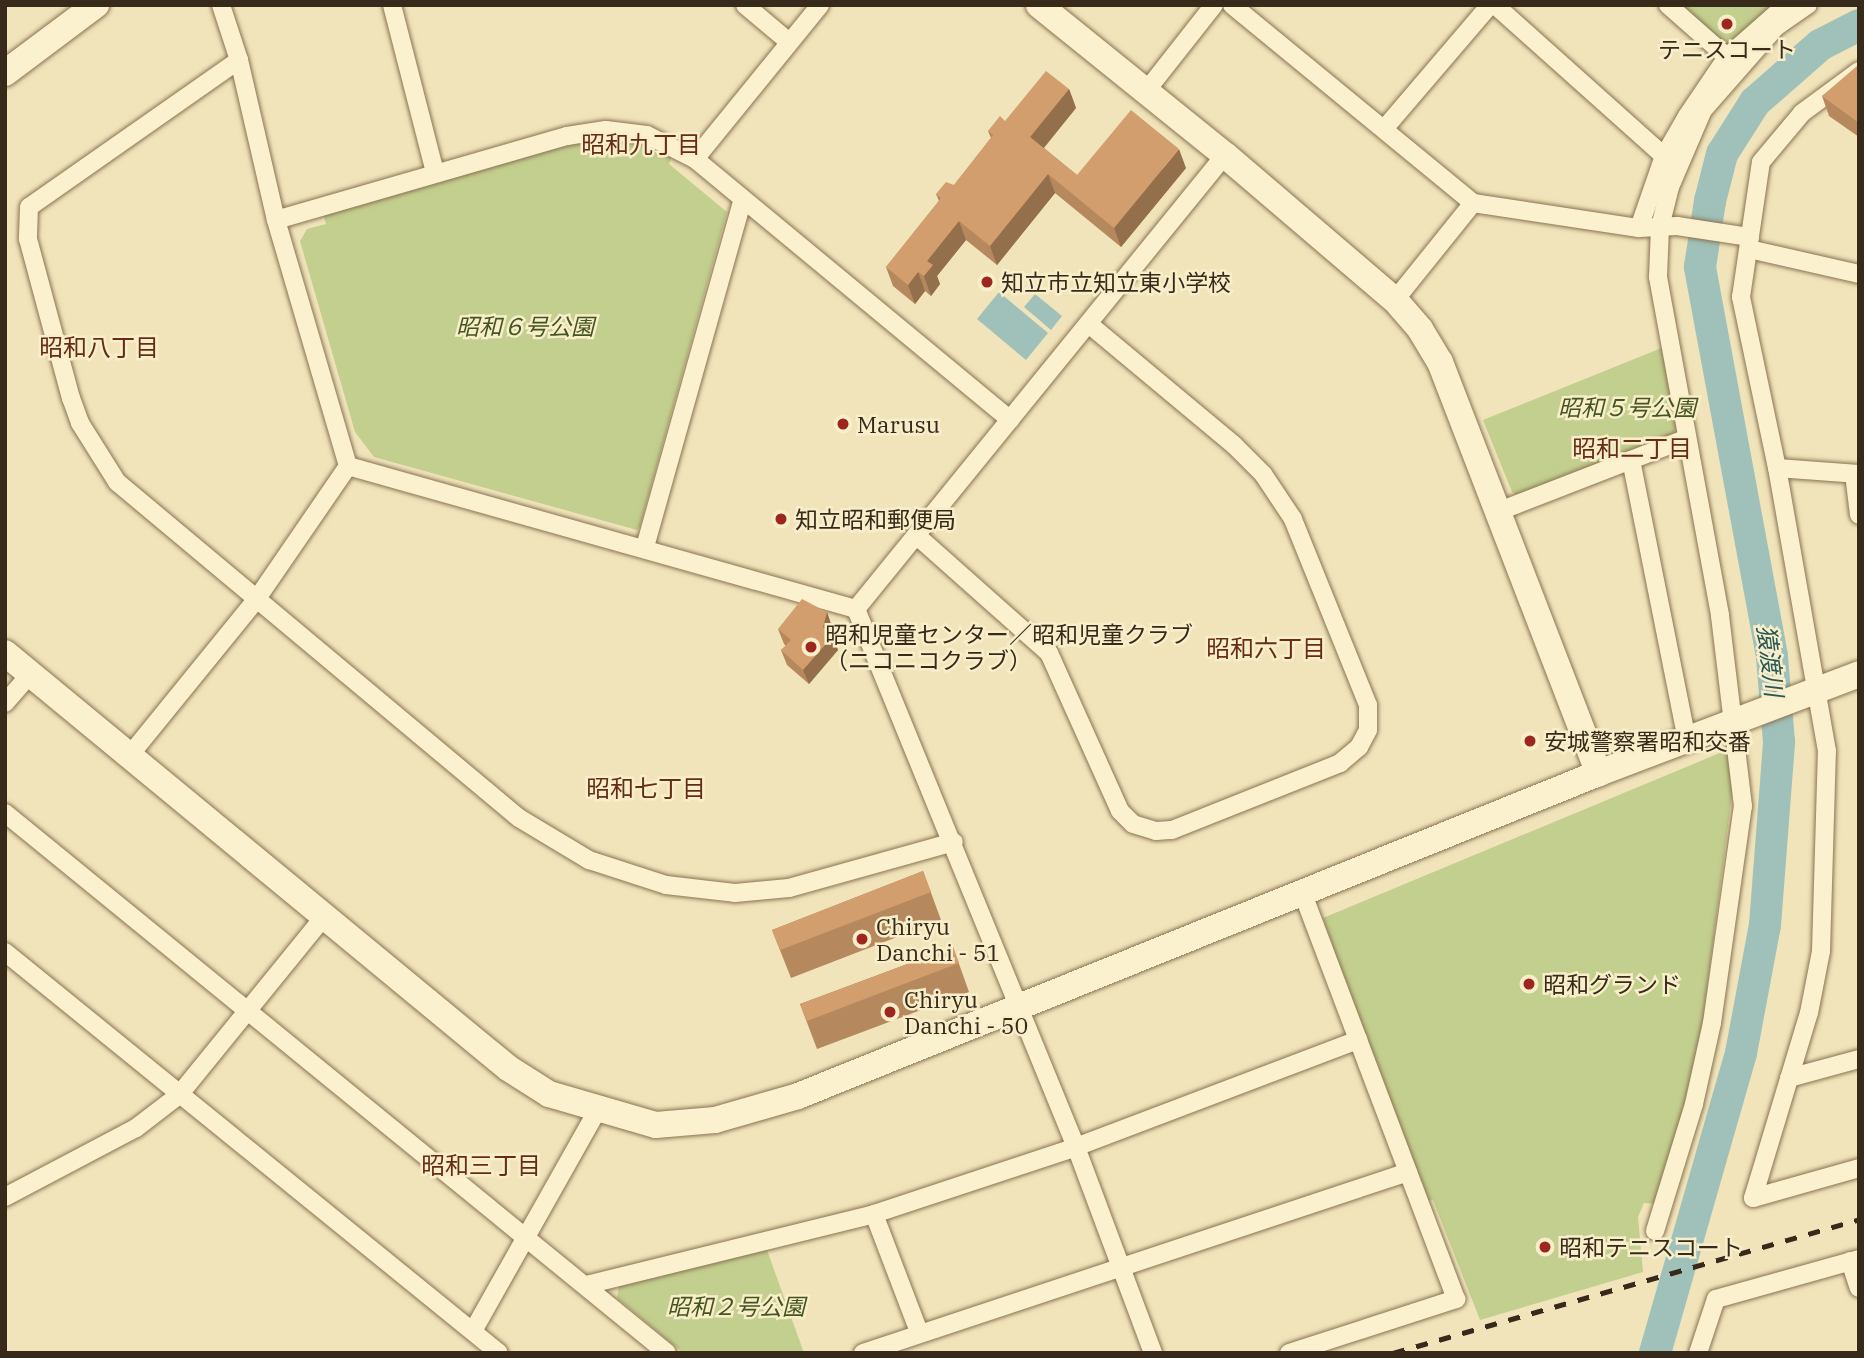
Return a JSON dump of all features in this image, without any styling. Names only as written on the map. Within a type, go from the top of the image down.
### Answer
[{"type":"street","points":[[5,73],[96,5]]},
{"type":"street","points":[[221,5],[239,60],[276,220],[348,466]]},
{"type":"street","points":[[392,5],[435,173]]},
{"type":"street","points":[[745,5],[789,42]]},
{"type":"street","points":[[695,159],[820,5]]},
{"type":"street","points":[[1040,5],[1147,90],[1395,300],[1440,362],[1599,773]]},
{"type":"street","points":[[1147,90],[1214,5]]},
{"type":"street","points":[[1232,5],[1473,203],[1639,228],[1668,227],[1749,243],[1859,274]]},
{"type":"street","points":[[1384,129],[1492,5],[1664,156]]},
{"type":"street","points":[[1668,5],[1727,58]]},
{"type":"street","points":[[1639,228],[1664,156],[1727,58],[1786,5]]},
{"type":"street","points":[[1655,1231],[1694,1104],[1727,931],[1743,806],[1739,720],[1685,439],[1658,277],[1668,227],[1670,187],[1703,110],[1776,27],[1808,5]]},
{"type":"street","points":[[239,60],[48,190],[29,207],[26,224],[71,398],[107,468],[132,496],[519,818],[560,846],[622,874],[700,892],[735,893],[789,888],[954,842]]},
{"type":"street","points":[[1859,71],[1802,113],[1761,162],[1741,297],[1777,468],[1813,691],[1827,751],[1821,951],[1753,1198],[1859,1168]]},
{"type":"street","points":[[276,220],[566,136],[606,130],[647,135],[695,159],[742,202],[1010,421]]},
{"type":"street","points":[[856,609],[1225,155]]},
{"type":"street","points":[[645,548],[742,202]]},
{"type":"street","points":[[1395,300],[1473,203]]},
{"type":"street","points":[[916,536],[1049,653],[1120,811],[1133,824],[1156,831],[1172,830],[1340,763],[1359,747],[1368,730],[1368,705],[1293,519],[1263,474],[1234,445],[1089,324]]},
{"type":"street","points":[[1497,512],[1685,439]]},
{"type":"street","points":[[1631,460],[1687,740]]},
{"type":"street","points":[[130,755],[256,600],[348,466]]},
{"type":"street","points":[[348,466],[856,609]]},
{"type":"street","points":[[1777,468],[1857,474],[1859,515]]},
{"type":"street","points":[[856,609],[954,842],[1017,1009],[1076,1147],[1153,1353]]},
{"type":"street","points":[[5,653],[508,1068],[549,1094],[597,1111],[656,1125],[715,1121],[798,1096],[1303,895],[1599,773],[1859,674]]},
{"type":"street","points":[[5,703],[29,675]]},
{"type":"street","points":[[5,813],[667,1353]]},
{"type":"street","points":[[1289,1353],[1456,1299],[1303,895]]},
{"type":"street","points":[[5,1197],[136,1128],[179,1095],[323,918]]},
{"type":"street","points":[[5,953],[499,1353]]},
{"type":"street","points":[[586,1285],[874,1214],[1076,1147],[1358,1040]]},
{"type":"street","points":[[1788,1078],[1859,1059]]},
{"type":"street","points":[[473,1331],[528,1238],[597,1111]]},
{"type":"street","points":[[863,1353],[919,1332],[1124,1270],[1408,1172]]},
{"type":"street","points":[[874,1214],[919,1332]]},
{"type":"street","points":[[1698,1353],[1716,1299],[1854,1260],[1859,1288]]},
{"type":"green space","name":"テニスコート","points":[[1678,5],[1773,5],[1735,42],[1724,46]]},
{"type":"green space","name":"昭和６号公園","points":[[609,137],[673,153],[669,164],[727,212],[640,526],[637,530],[374,457],[355,432],[300,241],[307,229],[326,224],[323,213],[566,143]]},
{"type":"green space","name":"昭和５号公園","points":[[1664,347],[1676,428],[1672,435],[1517,495],[1512,492],[1483,420]]},
{"type":"green space","name":"昭和グランド","points":[[1727,750],[1736,763],[1699,1051],[1658,1204],[1644,1203],[1638,1217],[1643,1272],[1480,1320],[1433,1200],[1419,1202],[1323,918]]},
{"type":"green space","name":"昭和２号公園","points":[[767,1250],[804,1353],[683,1353],[617,1298],[619,1284]]},
{"type":"water","points":[[999,292],[1048,333],[1026,360],[977,319]]},
{"type":"water","points":[[1035,294],[1062,316],[1051,330],[1024,307]]},
{"type":"building","points":[[1857,66],[1859,68],[1859,123],[1822,96]]},
{"type":"building","points":[[1046,71],[1069,89],[1030,137],[1077,175],[1131,110],[1179,149],[1114,228],[1048,174],[990,246],[959,221],[927,261],[933,265],[924,276],[918,272],[908,285],[886,267],[941,198],[936,194],[946,182],[954,185],[993,135],[988,131],[1000,116],[1005,121]]},
{"type":"building","name":"昭和児童センター／昭和児童クラブ （ニコニコクラブ）","points":[[802,599],[827,612],[823,627],[833,636],[803,670],[781,650],[791,640],[778,629]]},
{"type":"building","points":[[923,871],[931,892],[780,950],[772,930]]},
{"type":"building","points":[[953,947],[959,963],[807,1021],[800,1004]]},
{"type":"waterway","name":"猿渡川","points":[[1655,1353],[1741,1053],[1765,925],[1779,742],[1772,656],[1700,267],[1710,201],[1722,154],[1755,102],[1820,45],[1859,25]]},
{"type":"railway","points":[[1393,1353],[1859,1219]]},
{"type":"place","name":"テニスコート","points":[[1727,24]]},
{"type":"place","name":"知立市立知立東小学校","points":[[987,282]]},
{"type":"place","name":"Marusu","points":[[843,424]]},
{"type":"place","name":"知立昭和郵便局","points":[[781,519]]},
{"type":"place","name":"昭和児童センター／昭和児童クラブ （ニコニコクラブ）","points":[[811,647]]},
{"type":"place","name":"安城警察署昭和交番","points":[[1530,741]]},
{"type":"place","name":"Chiryu Danchi - 51","points":[[862,939]]},
{"type":"place","name":"昭和グランド","points":[[1529,984]]},
{"type":"place","name":"Chiryu Danchi - 50","points":[[890,1012]]},
{"type":"place","name":"昭和テニスコート","points":[[1545,1247]]},
{"type":"district","name":"昭和九丁目","points":[[641,145]]},
{"type":"district","name":"昭和八丁目","points":[[99,348]]},
{"type":"district","name":"昭和二丁目","points":[[1632,449]]},
{"type":"district","name":"昭和六丁目","points":[[1266,649]]},
{"type":"district","name":"昭和七丁目","points":[[646,789]]},
{"type":"district","name":"昭和三丁目","points":[[481,1166]]}]
